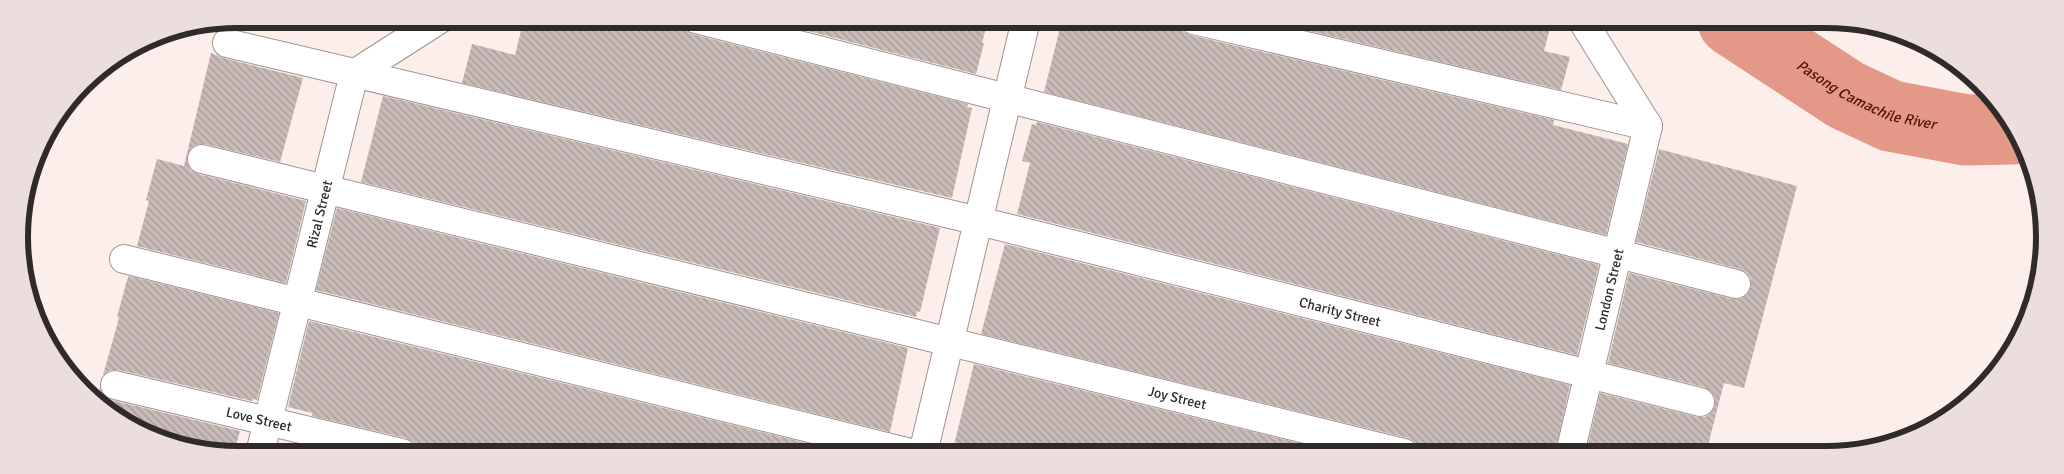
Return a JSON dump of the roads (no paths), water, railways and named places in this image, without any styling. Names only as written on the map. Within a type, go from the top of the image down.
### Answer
[{"type":"street","points":[[354,74],[426,28]]},
{"type":"street","points":[[731,28],[1736,284]]},
{"type":"street","points":[[925,446],[1009,99],[1024,28]]},
{"type":"street","points":[[1228,28],[1648,126]]},
{"type":"street","points":[[1587,28],[1648,126]]},
{"type":"street","name":"Charity Street","points":[[227,43],[979,221],[1700,402]]},
{"type":"street","name":"Rizal Street","points":[[262,446],[354,74]]},
{"type":"street","name":"London Street","points":[[1572,446],[1648,126]]},
{"type":"street","name":"Joy Street","points":[[202,158],[325,190],[1375,446]]},
{"type":"street","points":[[124,258],[883,446]]},
{"type":"street","name":"Love Street","points":[[115,385],[373,446]]},
{"type":"waterway","name":"Pasong Camachile River","points":[[1744,28],[1846,95],[1891,116],[1966,130],[2006,129]]}]
